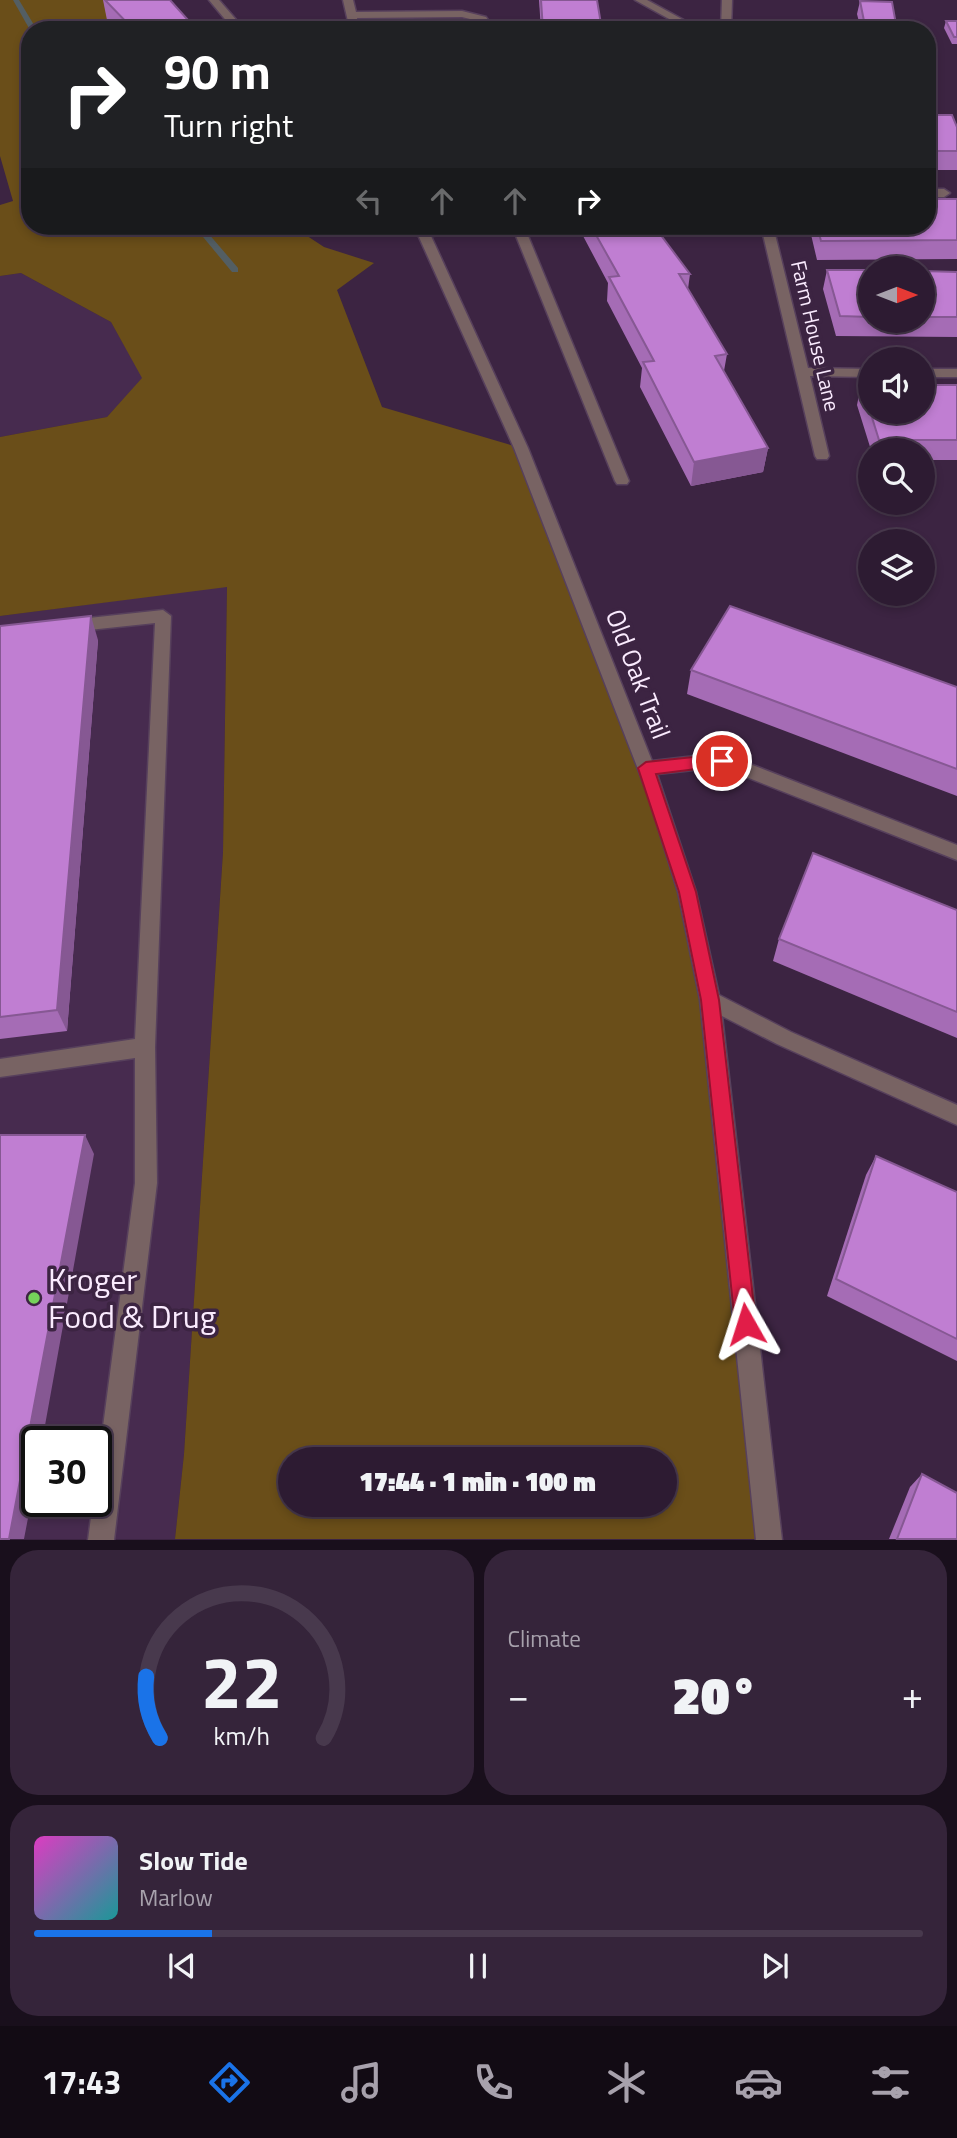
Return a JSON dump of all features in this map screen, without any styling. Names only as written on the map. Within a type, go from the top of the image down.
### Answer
[{"type":"street","points":[[214,0],[232,21]]},
{"type":"street","points":[[348,0],[353,21]]},
{"type":"street","points":[[640,0],[680,21]]},
{"type":"street","points":[[726,21],[727,0]]},
{"type":"street","points":[[351,15],[462,14],[483,21]]},
{"type":"street","points":[[936,193],[944,193]]},
{"type":"street","name":"Old Oak Trail","points":[[424,235],[521,448],[646,768],[687,892],[710,1000],[769,1539]]},
{"type":"street","points":[[522,235],[622,481]]},
{"type":"street","name":"Farm House Lane","points":[[769,235],[822,456]]},
{"type":"street","points":[[802,372],[858,373]]},
{"type":"street","points":[[935,373],[957,373]]},
{"type":"street","points":[[54,628],[163,616],[145,1047],[146,1183],[101,1539]]},
{"type":"street","points":[[646,768],[722,761],[957,853]]},
{"type":"street","points":[[710,1000],[784,1038],[957,1115]]},
{"type":"street","points":[[0,1068],[145,1047]]},
{"type":"shaded area","points":[[0,0],[157,0],[128,21],[21,21],[21,235],[306,235],[324,247],[374,263],[337,290],[382,407],[521,448],[687,892],[769,1539],[175,1539],[184,1454],[223,852],[227,587],[0,616],[0,437],[107,417],[142,378],[111,322],[21,273],[0,276],[0,205],[13,201],[0,156]]},
{"type":"shaded area","points":[[21,273],[111,322],[143,378],[107,417],[0,437],[0,276]]},
{"type":"shaded area","points":[[227,586],[223,852],[184,1454],[175,1539],[0,1539],[0,616]]},
{"type":"building","points":[[105,0],[170,0],[189,21],[125,21]]},
{"type":"building","points":[[541,0],[597,0],[600,21],[542,21]]},
{"type":"building","points":[[860,1],[892,2],[895,21],[864,21]]},
{"type":"building","points":[[946,21],[957,21],[957,37],[954,37]]},
{"type":"building","points":[[936,115],[952,115],[957,127],[957,151],[936,151]]},
{"type":"building","points":[[936,199],[957,199],[957,240],[821,241],[819,235],[936,235]]},
{"type":"building","points":[[596,235],[661,235],[690,274],[679,274],[727,354],[715,356],[768,448],[694,462],[643,362],[654,361],[609,277],[619,276]]},
{"type":"building","points":[[827,270],[858,270],[858,317],[840,316]]},
{"type":"building","points":[[935,271],[957,272],[957,317],[935,317]]},
{"type":"building","points":[[935,385],[957,385],[957,440],[878,438],[874,424],[935,424]]},
{"type":"building","points":[[730,606],[957,687],[957,769],[691,670]]},
{"type":"building","points":[[91,616],[57,1010],[0,1017],[0,626]]},
{"type":"building","points":[[813,853],[957,910],[957,1012],[779,939]]},
{"type":"building","name":"Kroger Food & Drug","points":[[0,1135],[85,1135],[30,1426],[21,1426],[21,1475],[9,1539],[0,1539]]},
{"type":"building","points":[[876,1156],[957,1192],[957,1339],[836,1279]]},
{"type":"building","points":[[922,1474],[957,1493],[957,1539],[897,1539]]},
{"type":"waterway","points":[[16,0],[29,21]]},
{"type":"waterway","points":[[206,235],[235,270]]},
{"type":"place","name":"Kroger Food & Drug","points":[[34,1298]]},
{"type":"route","points":[[722,761],[646,768],[687,892],[710,1000],[746,1324]]}]
